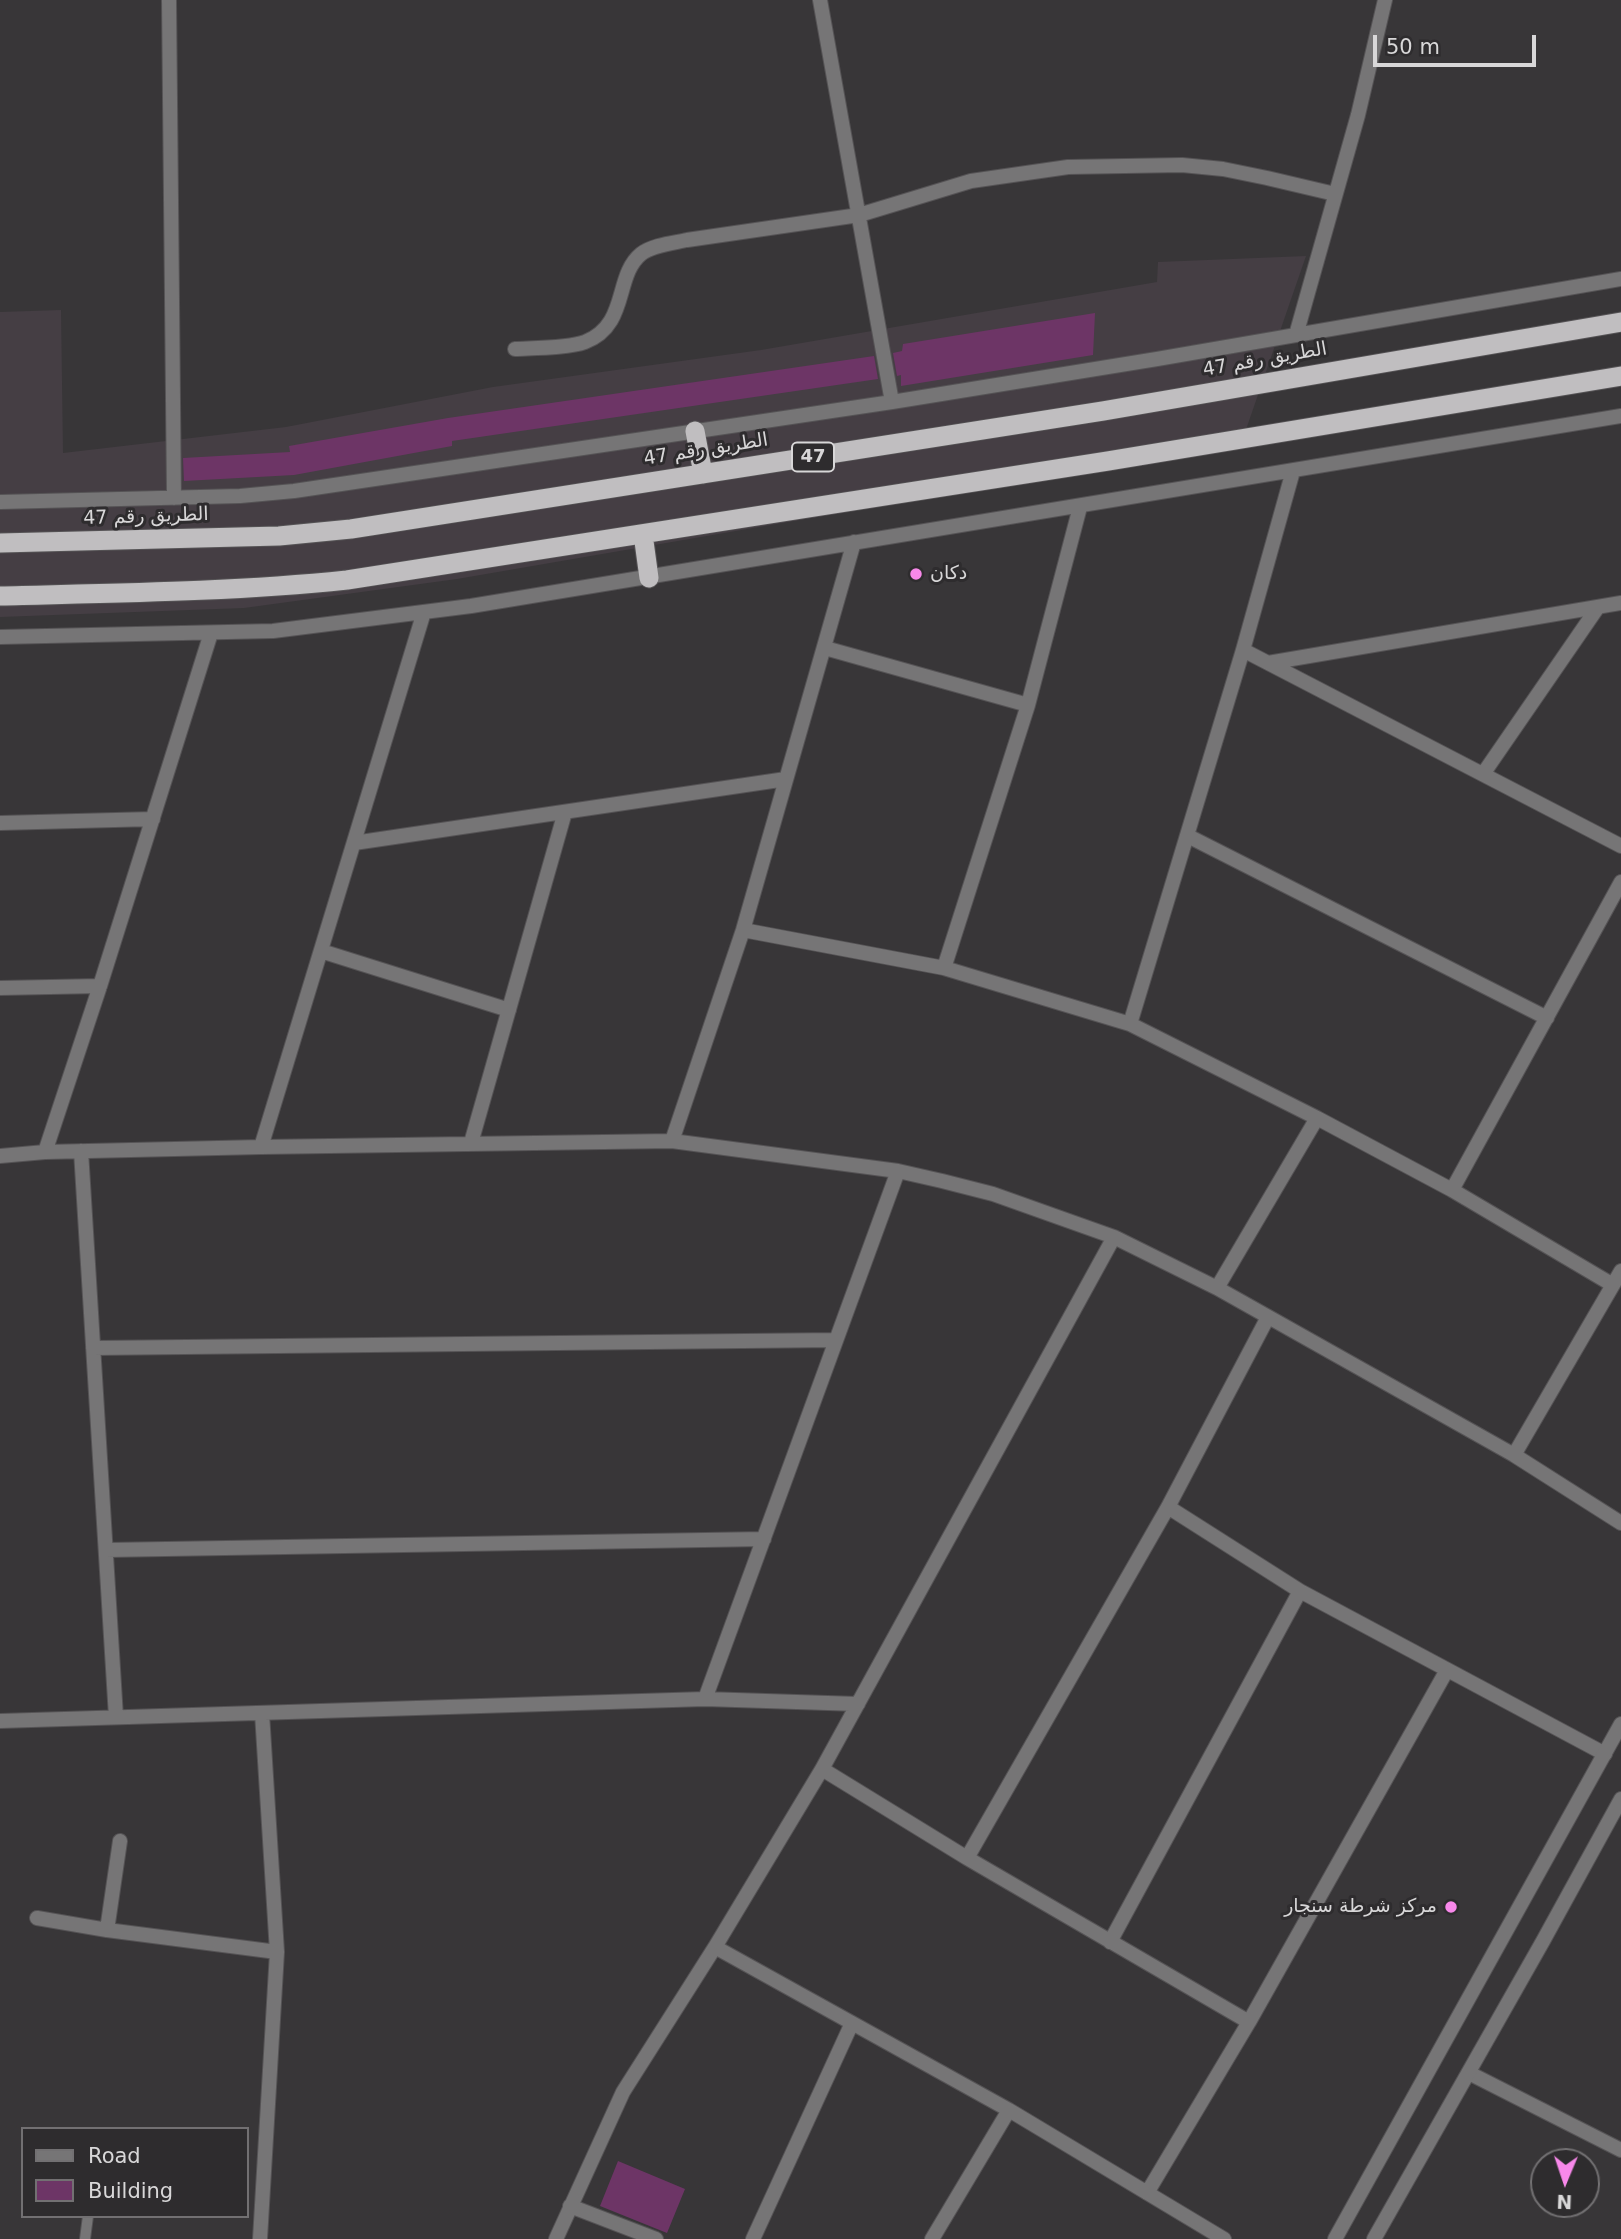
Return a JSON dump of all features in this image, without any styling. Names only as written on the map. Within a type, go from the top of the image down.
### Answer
[{"type":"highway","name":"الطريق رقم 47","points":[[0,543],[267,536],[339,530],[1103,411],[1621,322]]},
{"type":"highway","points":[[0,596],[280,587],[347,580],[1095,464],[1621,376]]},
{"type":"highway","points":[[695,431],[703,474]]},
{"type":"highway","points":[[643,534],[649,578]]},
{"type":"street","points":[[170,0],[174,498]]},
{"type":"street","points":[[820,0],[892,402]]},
{"type":"street","points":[[1296,335],[1358,115],[1385,0]]},
{"type":"street","points":[[515,349],[584,342],[603,331],[616,312],[628,273],[640,254],[659,246],[859,215],[971,181],[1068,167],[1182,164],[1268,178],[1335,194]]},
{"type":"street","points":[[0,502],[240,496],[294,491],[892,402],[1621,279]]},
{"type":"street","points":[[0,638],[273,631],[424,612],[649,578],[1621,416]]},
{"type":"street","points":[[1130,1024],[1243,650],[1293,471]]},
{"type":"street","points":[[944,968],[1028,705],[1080,507]]},
{"type":"street","points":[[672,1141],[743,930],[854,542]]},
{"type":"street","points":[[1268,663],[1612,606]]},
{"type":"street","points":[[1483,774],[1612,606]]},
{"type":"street","points":[[261,1147],[424,612]]},
{"type":"street","points":[[45,1152],[211,633]]},
{"type":"street","points":[[825,648],[1028,705]]},
{"type":"street","points":[[1243,650],[1621,846]]},
{"type":"street","points":[[354,843],[786,779]]},
{"type":"street","points":[[471,1143],[565,812]]},
{"type":"street","points":[[0,823],[153,819]]},
{"type":"street","points":[[1188,836],[1547,1018]]},
{"type":"street","points":[[1452,1190],[1621,882]]},
{"type":"street","points":[[743,930],[944,968],[1130,1024],[1317,1118],[1452,1190],[1613,1285]]},
{"type":"street","points":[[321,951],[509,1010]]},
{"type":"street","points":[[0,988],[100,986]]},
{"type":"street","points":[[1217,1288],[1317,1118]]},
{"type":"street","points":[[0,1156],[81,1151],[672,1141],[898,1171],[993,1194],[1114,1237],[1217,1288],[1514,1455],[1621,1523]]},
{"type":"street","points":[[81,1151],[116,1717]]},
{"type":"street","points":[[705,1699],[898,1171]]},
{"type":"street","points":[[556,2239],[623,2092],[715,1947],[822,1769],[1114,1237]]},
{"type":"street","points":[[1514,1455],[1621,1271]]},
{"type":"street","points":[[967,1858],[1168,1507],[1268,1317]]},
{"type":"street","points":[[93,1348],[836,1340]]},
{"type":"street","points":[[1168,1507],[1300,1591],[1605,1754]]},
{"type":"street","points":[[106,1550],[764,1539]]},
{"type":"street","points":[[1110,1942],[1300,1591]]},
{"type":"street","points":[[1147,2193],[1249,2022],[1447,1670]]},
{"type":"street","points":[[0,1721],[705,1699],[858,1703]]},
{"type":"street","points":[[260,2239],[277,1952],[262,1713]]},
{"type":"street","points":[[1335,2239],[1621,1724]]},
{"type":"street","points":[[822,1769],[967,1858],[1249,2022]]},
{"type":"street","points":[[1374,2239],[1621,1799]]},
{"type":"street","points":[[107,1930],[120,1841]]},
{"type":"street","points":[[37,1918],[277,1952]]},
{"type":"street","points":[[715,1947],[1009,2110],[1224,2239]]},
{"type":"street","points":[[753,2239],[852,2023]]},
{"type":"street","points":[[1469,2073],[1621,2150]]},
{"type":"street","points":[[932,2239],[1009,2110]]},
{"type":"street","points":[[570,2206],[656,2239]]},
{"type":"lane","points":[[85,2239],[88,2218]]},
{"type":"shaded area","points":[[1306,256],[1241,444],[457,579],[244,608],[0,617],[0,312],[61,310],[63,453],[286,427],[493,387],[761,350],[1157,282],[1158,262]]},
{"type":"building","points":[[1095,313],[1093,355],[901,386],[901,375],[897,376],[893,353],[902,351],[903,344]]},
{"type":"building","points":[[874,356],[878,379],[452,441],[452,446],[294,475],[184,481],[183,458],[290,452],[289,446],[448,418]]},
{"type":"building","points":[[618,2161],[685,2189],[667,2233],[600,2206]]},
{"type":"place","name":"دكان","points":[[916,574]]},
{"type":"place","name":"مركز شرطة سنجار","points":[[1451,1907]]}]
